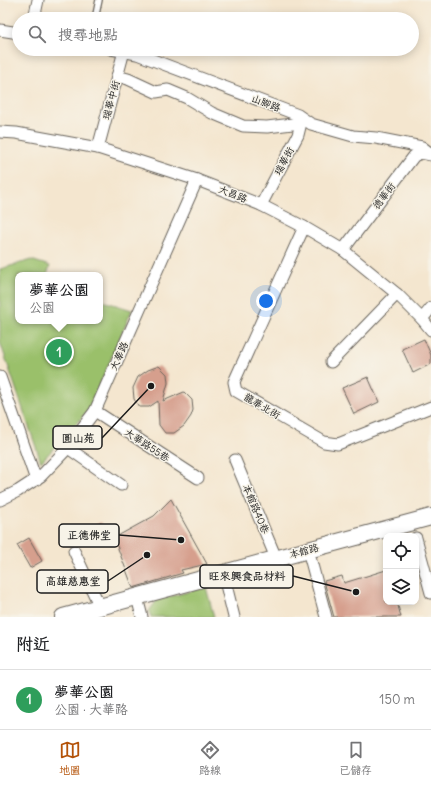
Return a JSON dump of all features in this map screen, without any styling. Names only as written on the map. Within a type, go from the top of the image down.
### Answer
[{"type":"street","points":[[35,12],[38,0]]},
{"type":"street","points":[[0,30],[12,32]]},
{"type":"street","name":"瑞華中街","points":[[98,148],[123,56]]},
{"type":"street","name":"山腳路","points":[[142,56],[311,124],[353,136],[426,147],[431,155]]},
{"type":"street","points":[[117,76],[128,79],[156,92],[168,90],[187,98],[212,113],[243,126],[267,127],[299,119]]},
{"type":"street","name":"瑞華街","points":[[261,205],[298,135],[299,119]]},
{"type":"street","name":"大昌路","points":[[0,132],[98,148],[196,180],[261,205],[304,227],[343,250],[397,294],[431,330]]},
{"type":"street","name":"德華街","points":[[343,250],[414,156],[421,153],[431,155]]},
{"type":"street","name":"大華路","points":[[0,500],[18,491],[41,476],[68,448],[95,411],[196,180]]},
{"type":"street","name":"龍華北街","points":[[304,227],[234,382],[236,391],[324,442],[338,444],[431,406]]},
{"type":"street","points":[[331,362],[397,294]]},
{"type":"street","points":[[422,319],[431,308]]},
{"type":"street","points":[[0,377],[36,480]]},
{"type":"street","name":"大華路55巷","points":[[95,411],[198,478]]},
{"type":"street","points":[[68,448],[121,485]]},
{"type":"street","name":"本館路40巷","points":[[235,460],[276,558]]},
{"type":"street","name":"本館路","points":[[62,617],[308,550],[414,532],[431,518]]},
{"type":"street","points":[[414,532],[431,593]]},
{"type":"street","points":[[308,550],[326,617]]},
{"type":"street","points":[[74,551],[100,607]]},
{"type":"street","points":[[223,573],[234,617]]},
{"type":"street","points":[[137,597],[142,617]]},
{"type":"lane","points":[[96,12],[99,0]]},
{"type":"green space","points":[[31,260],[50,266],[48,272],[15,272],[15,324],[103,324],[103,301],[132,310],[89,410],[41,462],[0,342],[0,269]]},
{"type":"green space","points":[[206,587],[214,617],[151,617],[149,611],[157,600]]},
{"type":"building","points":[[424,339],[431,355],[431,364],[413,373],[402,349]]},
{"type":"building","points":[[159,366],[167,374],[168,383],[163,401],[184,392],[192,400],[193,410],[191,416],[184,426],[174,433],[165,433],[159,425],[158,401],[149,407],[139,407],[134,399],[133,388],[138,377],[148,370]]},
{"type":"building","points":[[368,377],[379,402],[354,414],[342,388]]},
{"type":"building","points":[[171,499],[207,564],[181,570],[183,573],[133,588],[114,538],[154,516]]},
{"type":"building","points":[[101,522],[107,534],[90,543],[83,531]]},
{"type":"building","points":[[29,538],[42,561],[30,568],[17,545]]},
{"type":"building","points":[[383,571],[383,605],[398,605],[401,617],[334,617],[324,581],[342,576],[344,583]]},
{"type":"place","name":"夢華公園","points":[[59,352]]},
{"type":"place","name":"圓山苑","points":[[151,386]]},
{"type":"place","name":"正德佛堂","points":[[181,540]]},
{"type":"place","name":"高雄慈惠堂","points":[[147,555]]},
{"type":"place","name":"旺來興食品材料","points":[[356,592]]}]
